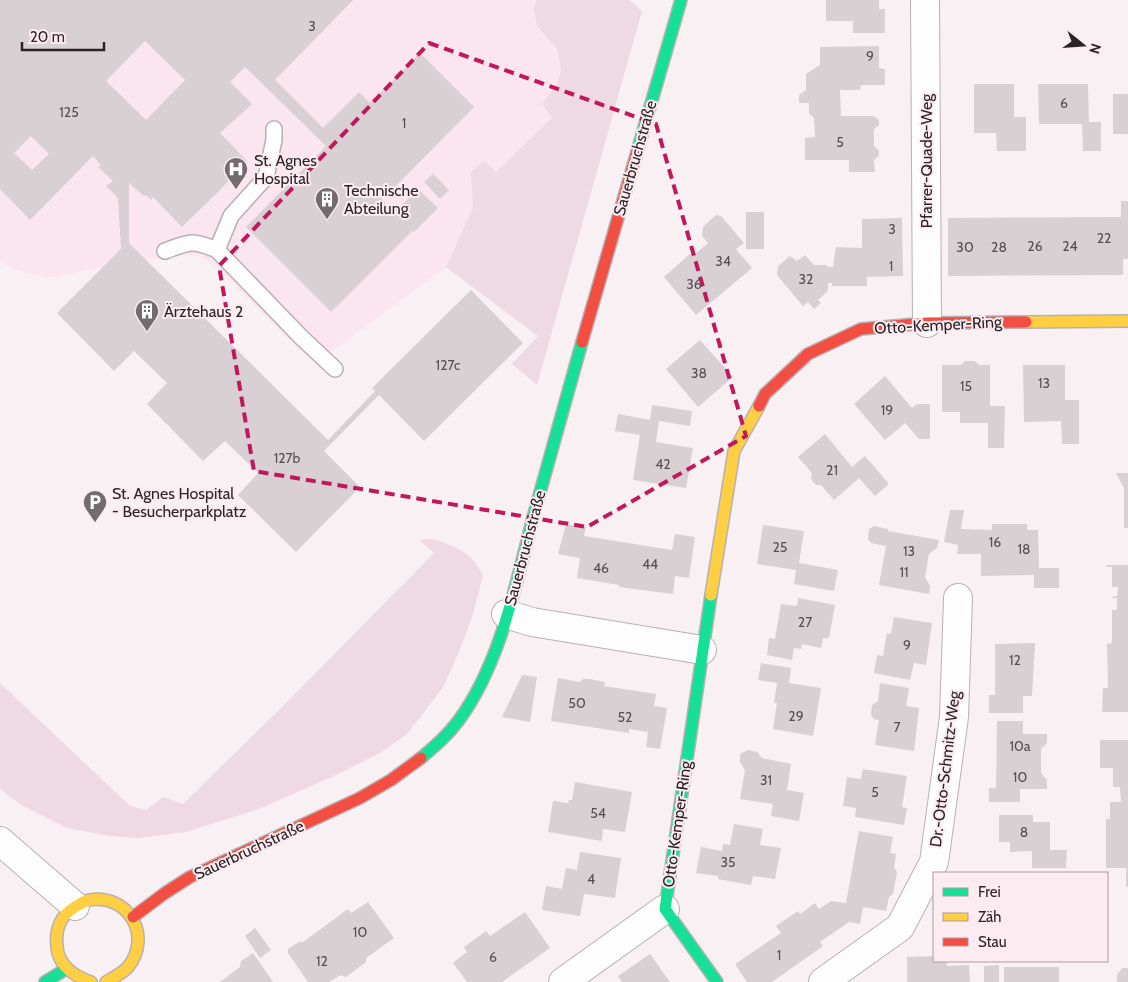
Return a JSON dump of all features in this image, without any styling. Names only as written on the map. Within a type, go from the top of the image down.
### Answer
[{"type":"street","name":"Sauerbruchstraße","points":[[133,917],[163,893],[198,873],[360,797],[410,767],[445,737],[472,701],[489,663],[506,614],[548,461],[681,0]]},
{"type":"street","name":"Pfarrer-Quade-Weg","points":[[925,0],[927,323]]},
{"type":"street","name":"Otto-Kemper-Ring","points":[[717,982],[665,909],[702,650],[734,451],[765,394],[808,354],[861,329],[927,323],[1128,321]]},
{"type":"street","name":"Dr.-Otto-Schmitz-Weg","points":[[822,982],[900,927],[934,862],[954,717],[958,598]]},
{"type":"street","points":[[506,614],[532,622],[702,650]]},
{"type":"street","points":[[0,841],[43,876],[75,906]]},
{"type":"street","points":[[91,982],[78,978],[66,969],[59,956],[56,942],[58,927],[64,915],[86,900],[100,898],[112,901],[124,908],[133,917],[140,942],[137,955],[131,967],[121,979],[106,982]]},
{"type":"street","points":[[563,982],[665,909]]},
{"type":"street","points":[[45,982],[66,969]]},
{"type":"lane","points":[[217,250],[231,216],[266,177],[274,140],[274,129]]},
{"type":"lane","points":[[165,252],[190,242],[217,250],[335,369]]},
{"type":"highlighted area","points":[[429,43],[656,124],[746,436],[587,527],[254,471],[219,266]]},
{"type":"shaded area","name":"St. Agnes Hospital","points":[[0,0],[536,0],[534,9],[549,40],[557,49],[561,69],[557,85],[542,104],[552,118],[495,173],[471,172],[473,208],[446,267],[316,363],[284,335],[217,267],[201,257],[182,253],[47,278],[22,272],[0,262]]},
{"type":"shaded area","points":[[536,0],[629,0],[642,11],[537,385],[512,364],[538,336],[446,267],[473,208],[471,172],[484,161],[496,172],[552,118],[542,104],[557,85],[561,69],[557,49],[537,26],[534,9]]},
{"type":"shaded area","points":[[433,539],[456,548],[469,556],[483,576],[472,617],[443,687],[407,734],[380,753],[334,776],[259,809],[186,832],[139,838],[109,836],[67,828],[21,805],[0,789],[0,683],[130,806],[146,810],[163,797],[183,804],[434,553],[419,540]]},
{"type":"building","points":[[0,0],[353,0],[275,80],[323,128],[359,92],[370,103],[420,53],[474,107],[389,193],[385,190],[379,196],[394,213],[418,189],[438,208],[414,232],[412,231],[331,312],[246,227],[326,146],[245,67],[230,82],[252,104],[220,133],[247,161],[182,227],[153,197],[151,200],[146,195],[144,196],[129,183],[129,243],[328,440],[375,391],[372,388],[471,290],[523,343],[424,441],[379,395],[324,451],[360,487],[296,552],[238,495],[258,473],[225,441],[203,461],[147,404],[167,383],[134,351],[114,371],[57,313],[121,249],[118,198],[106,186],[113,181],[98,167],[101,165],[93,156],[30,220],[0,189]],"holes":[[[145,41],[185,80],[146,120],[106,81]],[[31,136],[49,154],[32,170],[14,153]]]},
{"type":"building","points":[[826,0],[879,0],[879,9],[885,9],[885,33],[853,33],[853,21],[826,21]]},
{"type":"building","points":[[879,46],[879,68],[885,69],[885,85],[861,85],[860,90],[840,90],[841,116],[874,116],[879,120],[879,125],[874,129],[874,146],[879,151],[879,155],[874,160],[875,172],[849,172],[849,160],[805,160],[805,138],[815,137],[814,118],[809,113],[809,103],[799,103],[799,95],[806,90],[806,74],[820,65],[820,47]]},
{"type":"building","points":[[974,84],[1014,84],[1014,117],[1026,117],[1026,151],[997,151],[996,133],[974,133]]},
{"type":"building","points":[[1038,84],[1088,84],[1089,122],[1101,122],[1101,151],[1083,151],[1082,124],[1039,124]]},
{"type":"building","points":[[1113,94],[1128,94],[1128,134],[1113,134]]},
{"type":"building","points":[[433,174],[449,190],[440,199],[424,182]]},
{"type":"building","points":[[1121,201],[1128,201],[1128,259],[1123,259],[1123,275],[948,276],[948,218],[1121,217]]},
{"type":"building","points":[[746,212],[764,212],[764,249],[746,249]]},
{"type":"building","points":[[716,215],[721,216],[744,243],[736,249],[752,268],[696,315],[664,277],[692,252],[694,255],[708,243],[702,236],[703,227]]},
{"type":"building","points":[[902,218],[903,276],[867,277],[867,286],[832,286],[832,283],[828,283],[828,291],[818,300],[821,303],[814,309],[808,302],[803,306],[777,275],[778,266],[790,256],[797,261],[805,255],[814,265],[833,267],[836,247],[862,248],[862,219]]},
{"type":"building","points":[[700,340],[733,377],[698,407],[666,369]]},
{"type":"building","points":[[965,361],[975,361],[979,365],[990,365],[990,406],[1005,406],[1004,448],[988,448],[988,423],[960,423],[960,412],[942,412],[942,365],[961,365]]},
{"type":"building","points":[[1023,365],[1065,365],[1065,400],[1079,400],[1079,444],[1062,444],[1061,421],[1024,422]]},
{"type":"building","points":[[885,376],[912,408],[917,404],[930,404],[930,439],[919,439],[905,423],[885,440],[854,404]]},
{"type":"building","points":[[652,405],[692,411],[690,426],[659,421],[656,442],[693,448],[686,488],[633,480],[640,435],[615,431],[618,414],[650,420]]},
{"type":"building","points":[[825,434],[852,467],[865,456],[889,484],[875,496],[859,478],[834,500],[821,485],[816,485],[811,479],[812,473],[798,457]]},
{"type":"building","points":[[1116,473],[1128,473],[1128,528],[1124,528],[1124,488]]},
{"type":"building","points":[[950,510],[964,510],[961,529],[992,530],[992,524],[1027,524],[1027,530],[1038,530],[1039,568],[1059,568],[1059,588],[1034,588],[1034,575],[981,576],[981,554],[957,554],[958,545],[944,542]]},
{"type":"building","points":[[566,524],[586,527],[584,536],[672,550],[675,534],[695,537],[689,578],[675,576],[673,594],[619,587],[619,585],[577,578],[580,558],[558,554]]},
{"type":"building","points":[[763,525],[804,531],[799,563],[838,570],[834,591],[794,584],[796,570],[757,564]]},
{"type":"building","points":[[874,526],[888,529],[888,531],[939,540],[937,548],[929,554],[925,577],[930,586],[929,594],[879,585],[886,546],[871,543],[868,539],[869,529]]},
{"type":"building","points":[[1107,565],[1128,565],[1128,712],[1102,712],[1103,688],[1108,688],[1107,644],[1112,643],[1112,610],[1117,610],[1117,598],[1112,597],[1117,596],[1118,587],[1112,587],[1112,567],[1107,567]]},
{"type":"building","points":[[798,598],[835,605],[829,638],[823,638],[821,648],[802,644],[801,649],[794,648],[792,660],[767,655],[769,638],[775,639],[781,604],[797,606]]},
{"type":"building","points":[[894,617],[932,623],[926,665],[914,663],[910,680],[874,673],[877,655],[883,656],[887,633],[891,634]]},
{"type":"building","points":[[1035,643],[1032,696],[1023,696],[1023,713],[989,713],[989,695],[995,695],[995,644]]},
{"type":"building","points":[[761,663],[791,668],[789,683],[821,688],[813,736],[773,729],[777,703],[774,703],[777,683],[758,680]]},
{"type":"building","points":[[522,675],[537,677],[530,722],[502,717]]},
{"type":"building","points":[[558,678],[580,682],[583,679],[590,679],[605,682],[604,686],[656,694],[654,706],[667,708],[660,749],[646,747],[648,732],[629,729],[629,733],[551,721]]},
{"type":"building","points":[[880,683],[909,688],[906,706],[919,708],[914,751],[875,745],[879,720],[874,719],[871,715],[872,705],[878,701]]},
{"type":"building","points":[[997,721],[1023,721],[1023,734],[1047,734],[1047,743],[1041,749],[1041,773],[1047,780],[1047,789],[1020,789],[1020,802],[989,802],[989,788],[996,788]]},
{"type":"building","points":[[1100,740],[1128,740],[1128,887],[1126,887],[1126,868],[1106,868],[1106,819],[1110,819],[1110,802],[1121,802],[1120,787],[1113,787],[1113,768],[1100,768]]},
{"type":"building","points":[[748,750],[757,752],[762,758],[791,764],[787,790],[804,793],[799,821],[771,816],[773,804],[740,799],[745,770],[740,762],[740,754]]},
{"type":"building","points":[[863,769],[907,776],[902,807],[907,808],[904,825],[855,817],[856,808],[843,806],[847,777],[861,779]]},
{"type":"building","points":[[575,782],[632,792],[625,832],[603,829],[602,841],[548,832],[553,801],[568,803],[569,800],[572,800]]},
{"type":"building","points":[[999,815],[1033,815],[1033,822],[1050,822],[1050,850],[1067,850],[1066,868],[1032,868],[1032,851],[1010,852],[1010,842],[999,842]]},
{"type":"building","points":[[734,824],[763,829],[760,845],[781,848],[775,879],[753,876],[751,885],[718,879],[718,876],[696,873],[701,847],[722,851],[723,844],[730,845]]},
{"type":"building","points":[[859,831],[893,837],[890,853],[896,854],[894,868],[897,872],[893,894],[889,897],[886,911],[863,907],[860,924],[849,922],[820,942],[823,946],[772,982],[747,982],[735,964],[781,933],[776,926],[798,911],[800,914],[815,903],[819,909],[831,901],[846,903]]},
{"type":"building","points":[[580,852],[621,858],[615,898],[584,894],[580,916],[542,910],[546,886],[562,889],[566,868],[577,870]]},
{"type":"building","points":[[368,902],[394,938],[366,958],[366,962],[346,977],[341,975],[329,982],[308,982],[288,953],[288,949],[299,942],[303,942],[348,909],[351,913]]},
{"type":"building","points":[[525,912],[550,948],[502,982],[467,982],[453,963],[467,952],[464,947],[486,931],[490,936]]},
{"type":"building","points":[[255,928],[271,950],[260,958],[245,936]]},
{"type":"building","points":[[253,953],[273,982],[220,982],[240,967],[241,961]]},
{"type":"building","points":[[650,954],[670,982],[622,982],[618,976]]},
{"type":"building","points":[[933,956],[933,962],[947,962],[947,966],[969,965],[970,982],[907,982],[907,957]]},
{"type":"building","points":[[999,965],[999,982],[984,982],[984,966]]},
{"type":"building","points":[[1004,967],[1059,967],[1059,982],[1004,982]]},
{"type":"building","points":[[1122,968],[1128,968],[1128,982],[1117,982],[1117,975]]},
{"type":"traffic: fast","points":[[637,152],[681,0]]},
{"type":"traffic: fast","points":[[421,758],[459,720],[474,698],[496,648],[506,621],[582,342]]},
{"type":"traffic: fast","points":[[711,595],[665,909],[717,982]]},
{"type":"traffic: fast","points":[[45,982],[66,969]]},
{"type":"traffic: slow","points":[[1026,322],[1128,321]]},
{"type":"traffic: slow","points":[[711,595],[734,451],[759,406]]},
{"type":"traffic: slow","points":[[91,982],[79,977],[68,969],[60,959],[57,940],[58,928],[66,914],[89,900],[103,900],[115,903],[133,919],[137,930],[138,942],[135,955],[128,967],[106,982]]},
{"type":"traffic: jam","points":[[582,342],[637,152]]},
{"type":"traffic: jam","points":[[759,406],[765,394],[808,354],[861,329],[927,323],[1026,322]]},
{"type":"traffic: jam","points":[[133,917],[190,877],[360,798],[391,780],[421,758]]},
{"type":"place","name":"St. Agnes Hospital","points":[[236,190]]},
{"type":"place","name":"Technische Abteilung","points":[[327,220]]},
{"type":"place","name":"Ärztehaus 2","points":[[147,332]]},
{"type":"place","name":"St. Agnes Hospital - Besucherparkplatz","points":[[95,523]]}]
